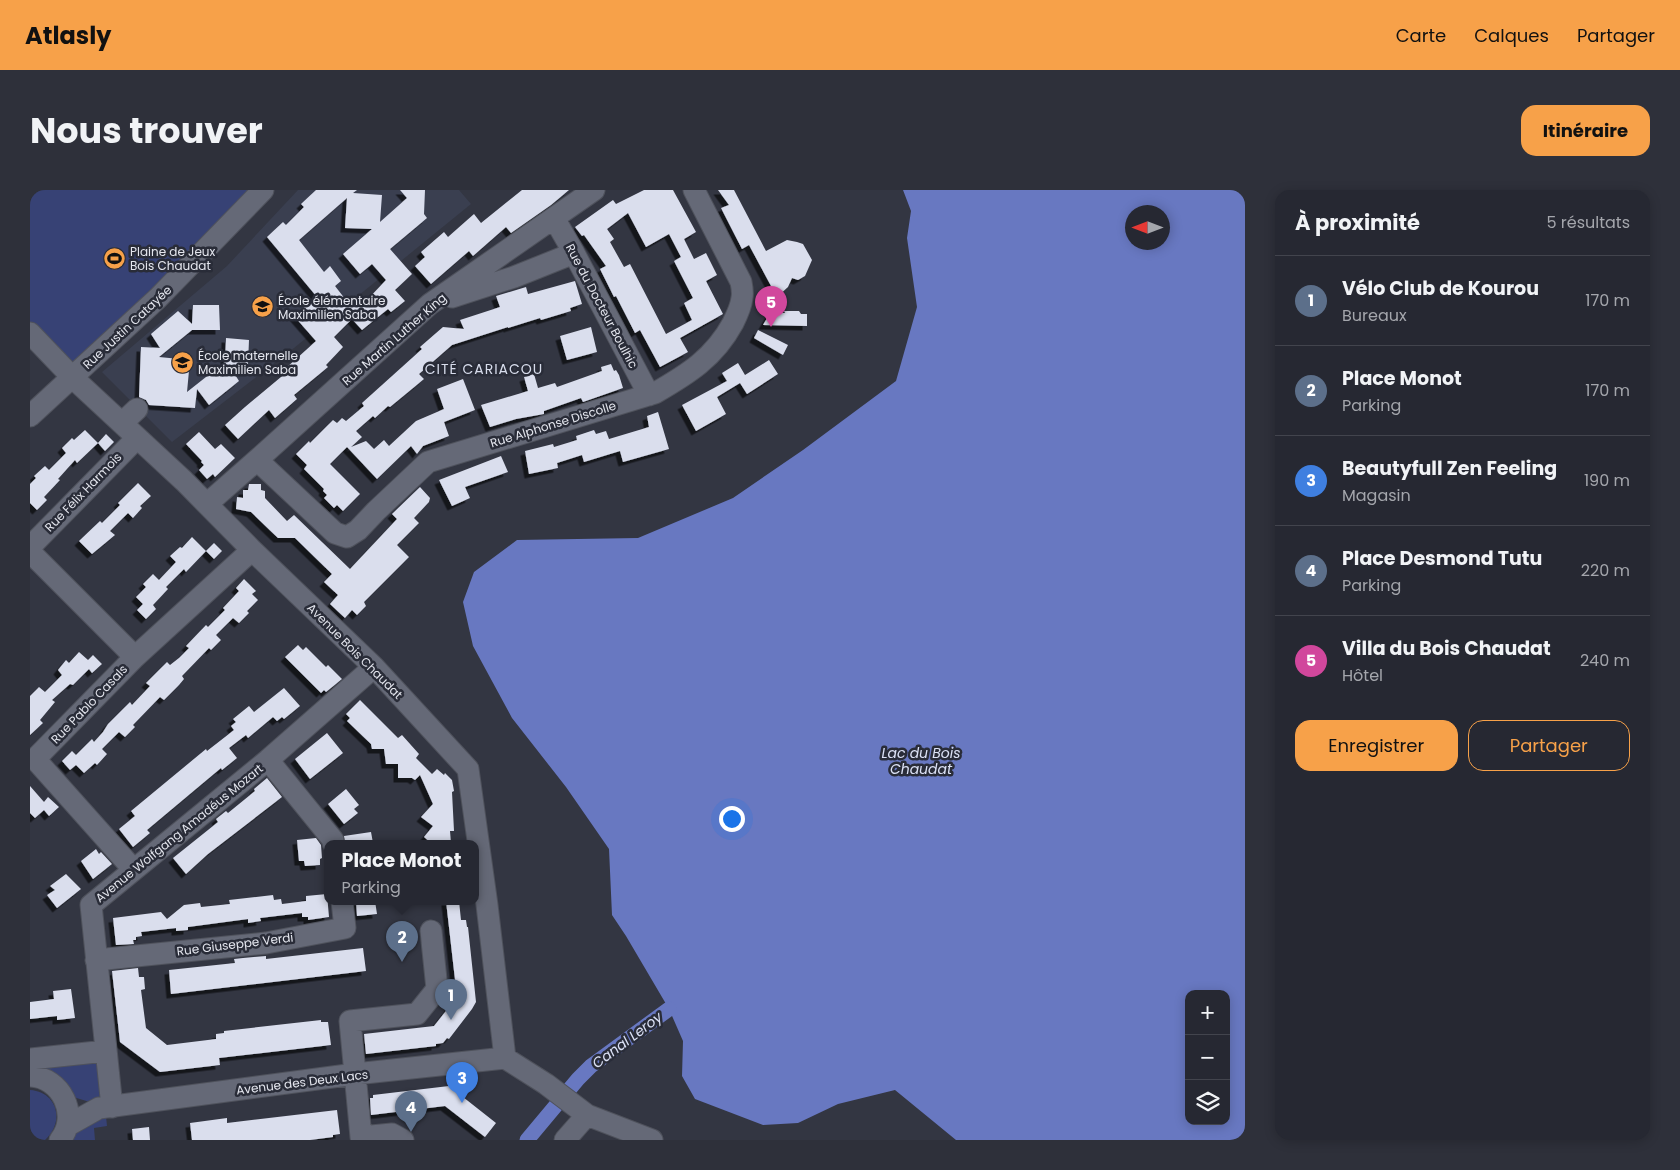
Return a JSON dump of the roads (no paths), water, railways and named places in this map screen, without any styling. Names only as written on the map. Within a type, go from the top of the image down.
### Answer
[{"type":"street","name":"Rue Justin Catayée","points":[[30,416],[158,298],[263,190]]},
{"type":"street","name":"Rue Martin Luther King","points":[[207,504],[430,304],[594,190]]},
{"type":"street","name":"Rue Alphonse Discolle","points":[[258,460],[335,533],[350,536],[428,462],[655,393],[686,374],[715,350],[725,337],[739,311],[742,297],[741,282],[694,190]]},
{"type":"street","name":"Rue du Docteur Boulhic","points":[[554,218],[649,395]]},
{"type":"street","points":[[430,304],[514,277],[574,253]]},
{"type":"street","name":"Avenue Bois Chaudat","points":[[30,333],[73,378],[207,504],[374,667],[468,769],[478,840]]},
{"type":"street","name":"Rue Félix Harmois","points":[[30,546],[129,430],[137,409]]},
{"type":"street","name":"Rue Pablo Casals","points":[[133,869],[32,756],[252,550]]},
{"type":"street","points":[[30,552],[136,657]]},
{"type":"street","name":"Avenue Wolfgang Amadéus Mozart","points":[[105,1108],[106,1051],[91,905],[268,760],[374,667]]},
{"type":"street","points":[[268,760],[333,840]]},
{"type":"street","name":"Avenue Bois Chaudat","points":[[479,848],[505,1058]]},
{"type":"street","name":"Rue Giuseppe Verdi","points":[[96,960],[266,943],[345,928],[342,905]]},
{"type":"street","points":[[403,1140],[392,1134],[361,1137],[350,1021],[418,1014],[437,990],[431,931]]},
{"type":"street","points":[[30,1059],[106,1051]]},
{"type":"street","points":[[505,1058],[546,1084],[587,1115],[652,1140]]},
{"type":"street","name":"Avenue des Deux Lacs","points":[[65,1099],[105,1108],[355,1074],[505,1058]]},
{"type":"street","points":[[30,1076],[48,1080],[58,1088],[65,1099],[69,1112],[64,1133]]},
{"type":"street","name":"Avenue des Deux Lacs","points":[[64,1133],[105,1108]]},
{"type":"street","points":[[565,1140],[587,1115]]},
{"type":"water","name":"Lac du Bois Chaudat","points":[[903,190],[1245,190],[1245,1140],[956,1140],[895,1090],[838,1104],[798,1123],[763,1125],[695,1099],[682,1076],[683,1041],[669,1009],[612,915],[609,849],[566,787],[512,718],[473,646],[463,602],[474,572],[517,540],[638,538],[733,498],[803,450],[896,381],[917,307],[907,238],[911,211]]},
{"type":"waterway","name":"Canal Leroy","points":[[527,1140],[591,1066],[669,1009]]},
{"type":"place","name":"Plaine de Jeux Bois Chaudat","points":[[114,258]]},
{"type":"place","name":"École élémentaire Maximilien Saba","points":[[262,307]]},
{"type":"place","name":"Villa du Bois Chaudat","points":[[771,327]]},
{"type":"place","name":"École maternelle Maximilien Saba","points":[[182,362]]},
{"type":"place","name":"Place Monot","points":[[402,962]]},
{"type":"place","name":"Vélo Club de Kourou","points":[[451,1020]]},
{"type":"place","name":"Beautyfull Zen Feeling","points":[[462,1103]]},
{"type":"place","name":"Place Desmond Tutu","points":[[411,1132]]},
{"type":"district","name":"CITÉ CARIACOU","points":[[484,369]]}]
